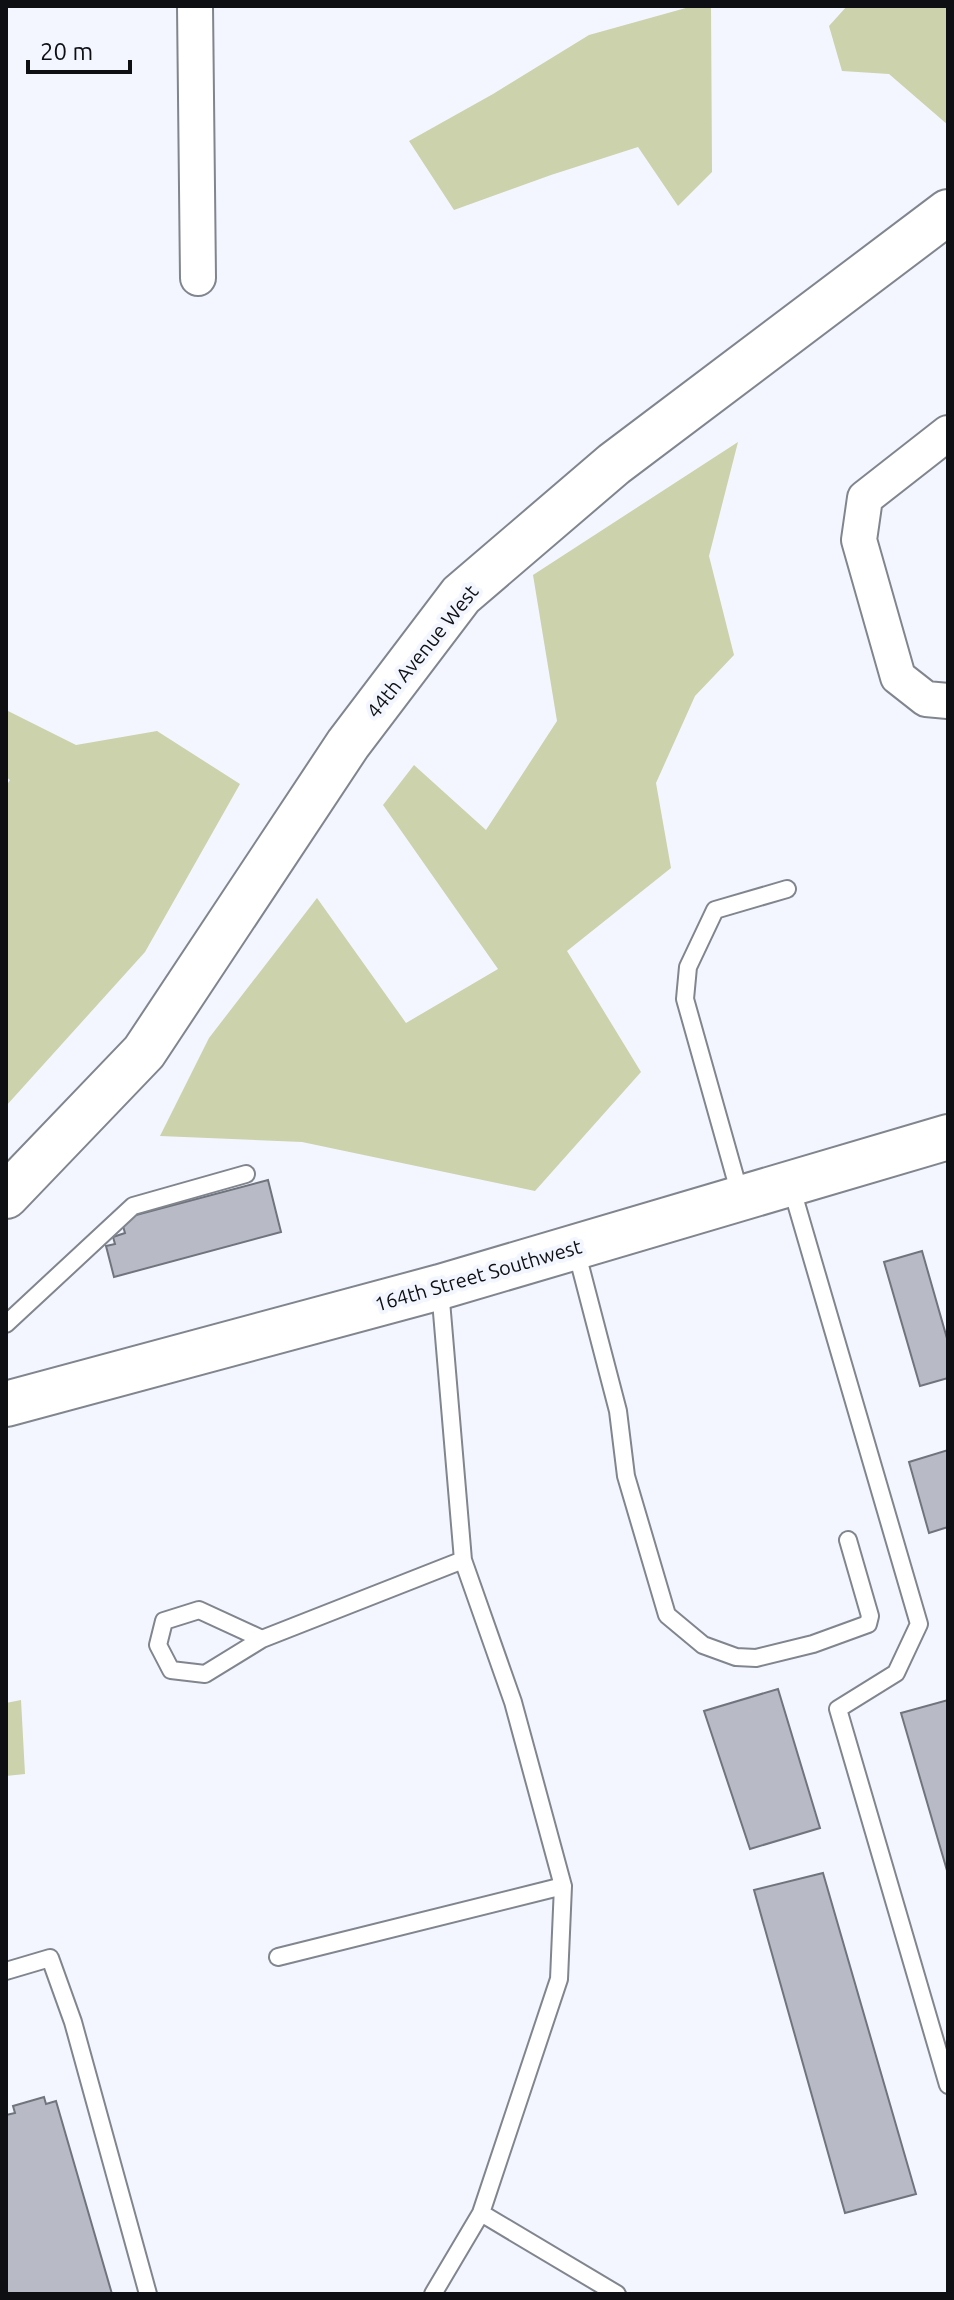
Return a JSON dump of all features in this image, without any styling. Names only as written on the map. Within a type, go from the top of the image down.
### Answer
[{"type":"main road","name":"44th Avenue West","points":[[6,1196],[144,1052],[348,744],[461,595],[614,464],[948,212]]},
{"type":"main road","name":"164th Street Southwest","points":[[6,1404],[440,1287],[791,1185],[946,1145]]},
{"type":"street","points":[[195,6],[198,278]]},
{"type":"street","points":[[948,433],[865,498],[859,540],[898,677],[926,699],[948,701]]},
{"type":"lane","points":[[742,1199],[685,999],[688,967],[715,910],[787,889]]},
{"type":"lane","points":[[6,1324],[133,1206],[246,1174]]},
{"type":"lane","points":[[791,1185],[919,1624],[896,1673],[838,1709],[948,2085]]},
{"type":"lane","points":[[575,1248],[618,1411],[626,1476],[667,1615],[703,1645],[736,1657],[756,1658],[854,1630],[868,1624],[870,1616],[848,1540]]},
{"type":"lane","points":[[433,2294],[481,2213],[559,1979],[563,1886],[513,1702],[463,1560],[440,1287]]},
{"type":"lane","points":[[262,1639],[199,1610],[164,1621],[158,1645],[171,1670],[205,1674],[262,1639],[463,1560]]},
{"type":"lane","points":[[278,1957],[563,1886]]},
{"type":"lane","points":[[6,1971],[50,1958],[73,2022],[148,2294]]},
{"type":"lane","points":[[481,2213],[617,2294]]},
{"type":"green space","points":[[693,6],[711,6],[712,172],[678,206],[638,147],[454,210],[409,141],[589,35]]},
{"type":"green space","points":[[847,6],[948,6],[948,125],[889,74],[842,71],[829,26]]},
{"type":"green space","points":[[738,442],[709,556],[734,655],[695,696],[656,783],[671,868],[567,951],[641,1072],[535,1191],[302,1142],[160,1136],[209,1038],[317,898],[406,1023],[498,969],[383,805],[414,765],[486,830],[557,721],[533,575]]},
{"type":"green space","points":[[6,710],[76,745],[157,731],[240,784],[145,952],[6,1106],[6,786],[10,780],[6,777]]},
{"type":"green space","points":[[21,1700],[25,1774],[6,1776],[6,1703]]},
{"type":"building","points":[[268,1180],[281,1232],[114,1277],[106,1246],[115,1244],[113,1237],[125,1233],[121,1219]]},
{"type":"building","points":[[922,1251],[948,1342],[948,1378],[920,1386],[884,1262]]},
{"type":"building","points":[[948,1450],[948,1527],[929,1533],[909,1462]]},
{"type":"building","points":[[778,1689],[820,1828],[750,1849],[704,1711]]},
{"type":"building","points":[[948,1700],[948,1874],[901,1713]]},
{"type":"building","points":[[823,1873],[916,2194],[845,2213],[754,1890]]},
{"type":"building","points":[[44,2097],[46,2104],[56,2101],[112,2294],[6,2294],[6,2115],[15,2113],[13,2106]]}]
